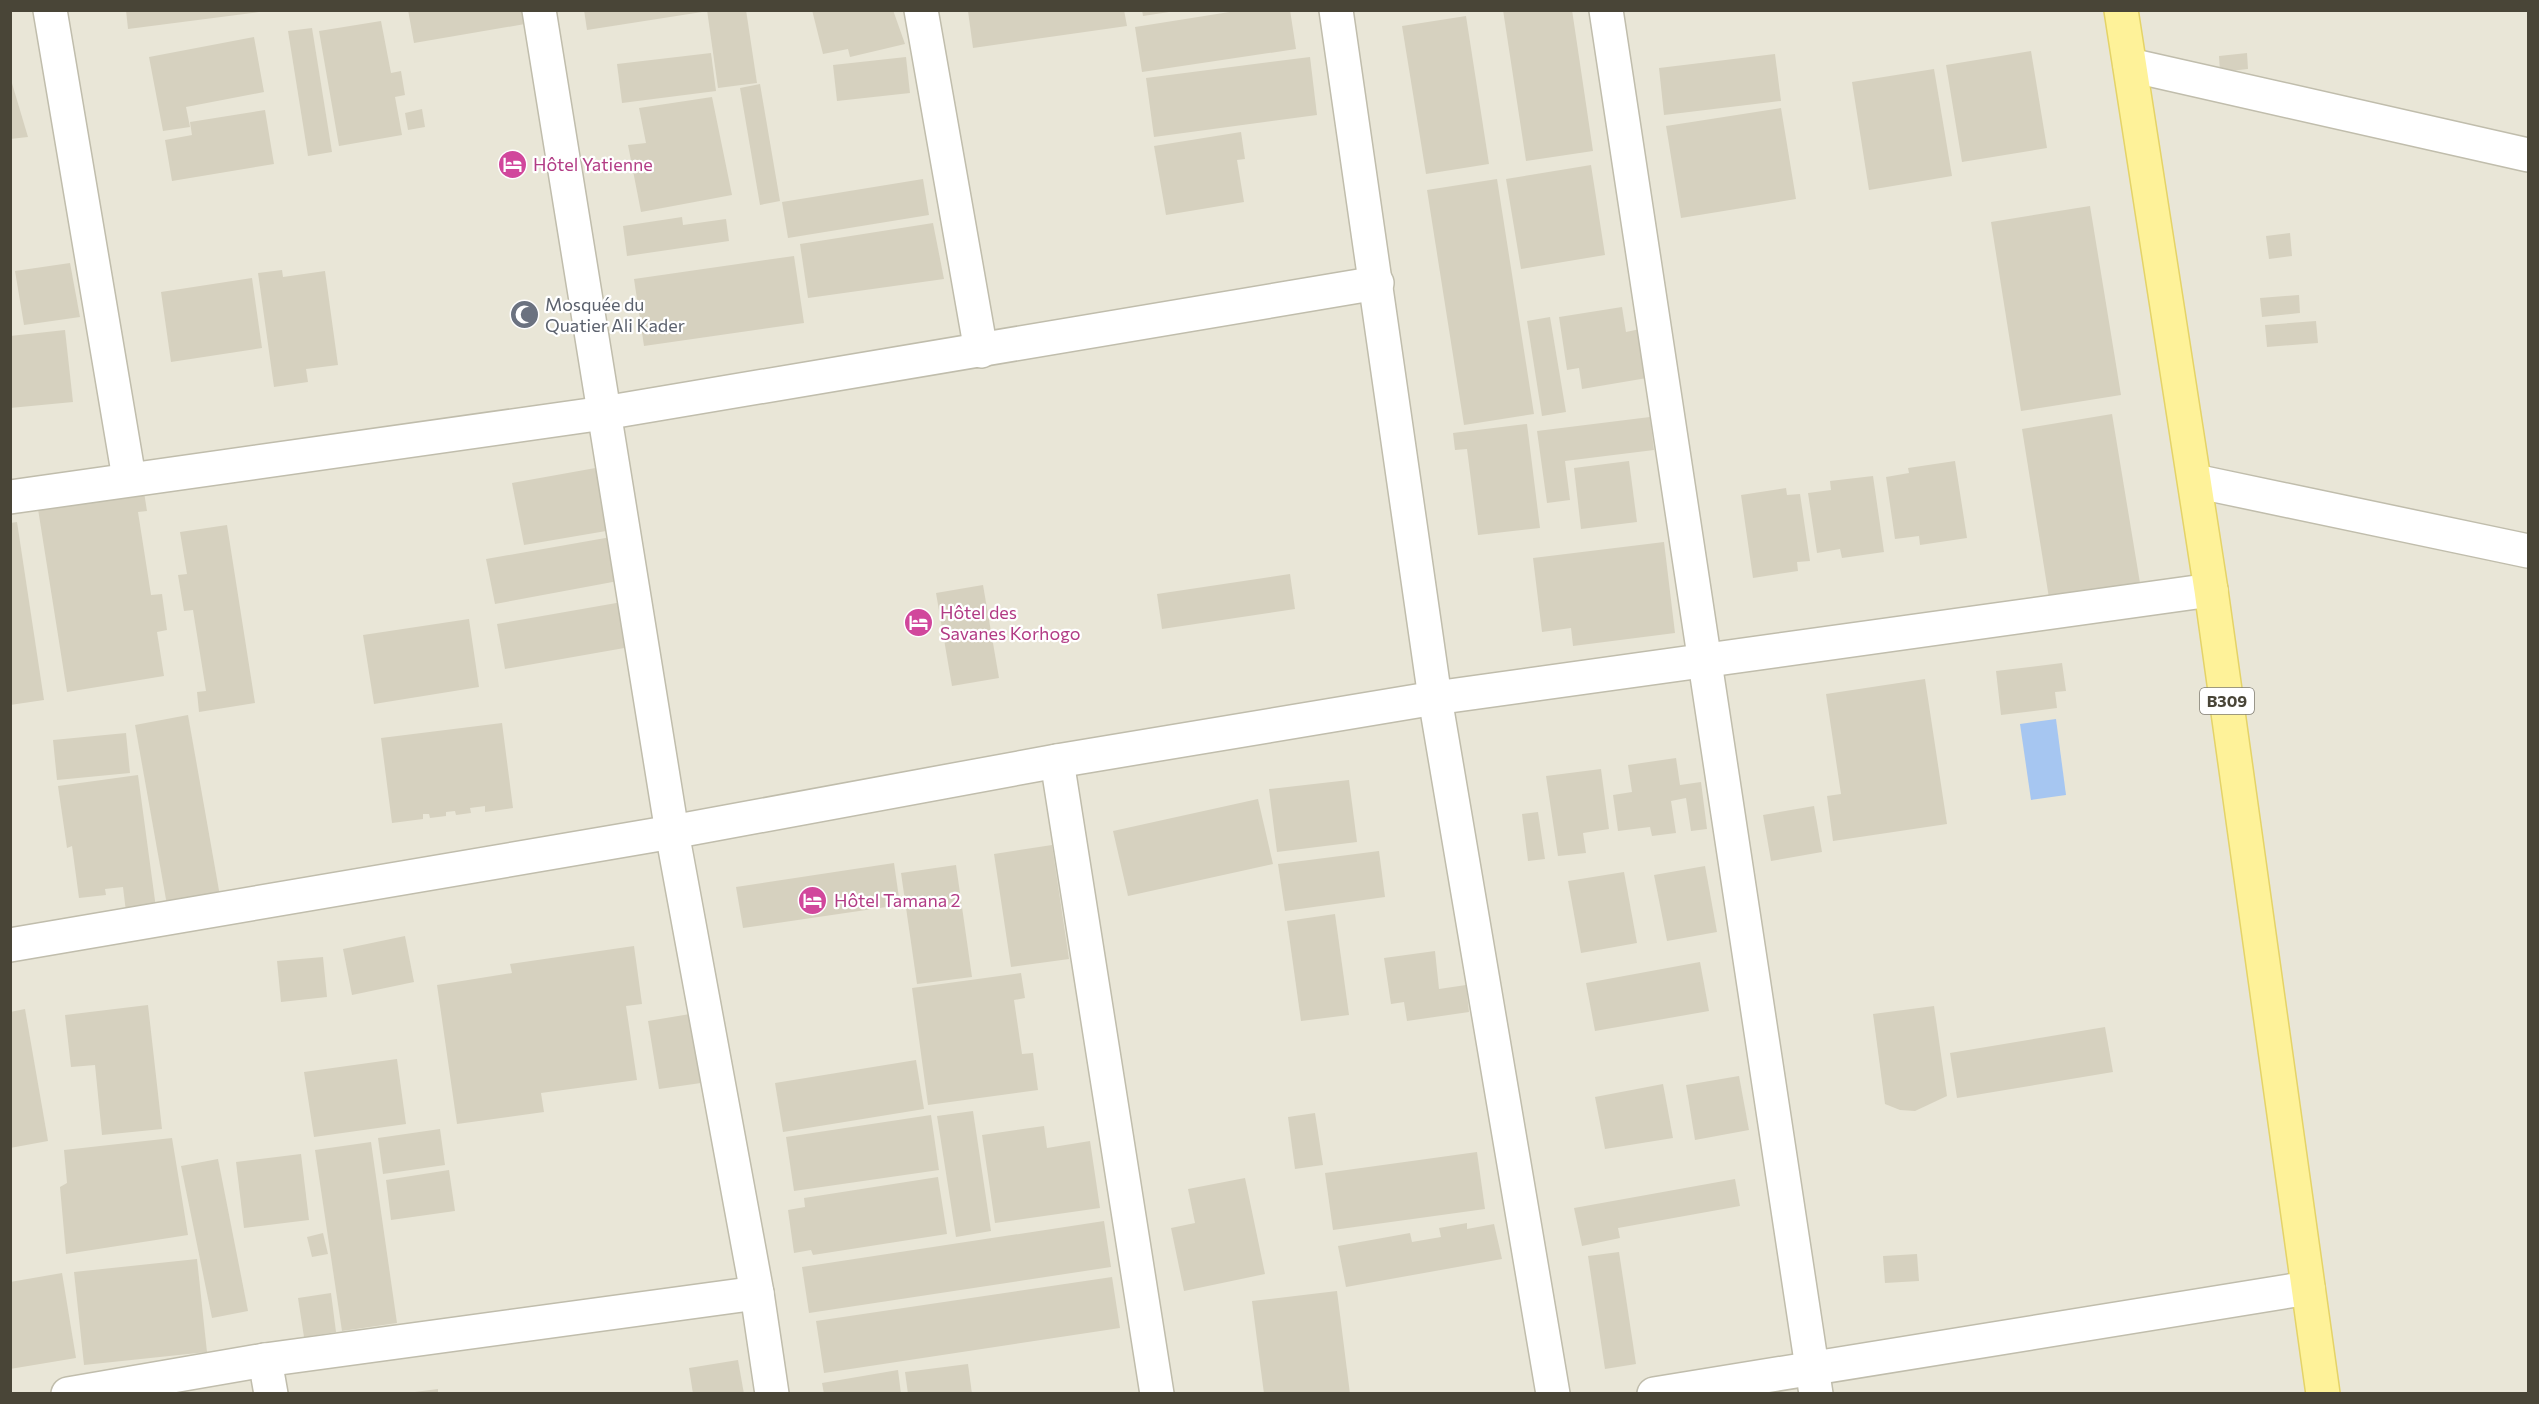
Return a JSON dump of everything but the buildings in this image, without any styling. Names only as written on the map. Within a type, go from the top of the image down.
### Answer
[{"type":"main road","name":"B309","points":[[2121,10],[2211,590],[2323,1394]]},
{"type":"street","points":[[50,10],[129,478]]},
{"type":"street","points":[[539,10],[672,832],[757,1293],[772,1394]]},
{"type":"street","points":[[921,10],[981,351]]},
{"type":"street","points":[[1606,10],[1814,1380]]},
{"type":"street","points":[[1345,12],[1377,283],[1435,698],[1553,1394]]},
{"type":"street","points":[[2130,65],[2529,155]]},
{"type":"street","points":[[10,496],[604,413],[1377,283]]},
{"type":"street","points":[[2195,481],[2529,551]]},
{"type":"street","points":[[10,945],[672,832],[1057,761],[1435,698],[2211,590]]},
{"type":"street","points":[[1057,761],[1157,1394]]},
{"type":"street","points":[[1654,1394],[1814,1380],[2307,1288]]},
{"type":"street","points":[[69,1394],[265,1360],[757,1293]]},
{"type":"street","points":[[265,1360],[271,1394]]},
{"type":"shaded area","points":[[11,11],[2528,11],[2528,1393],[11,1393]]},
{"type":"water","points":[[2056,719],[2066,795],[2031,800],[2020,724]]},
{"type":"place","name":"Hôtel Yatienne","points":[[512,165]]},
{"type":"place","name":"Mosquée du Quatier Ali Kader","points":[[524,315]]},
{"type":"place","name":"Hôtel des Savanes Korhogo","points":[[919,623]]},
{"type":"place","name":"Hôtel Tamana 2","points":[[813,901]]}]
